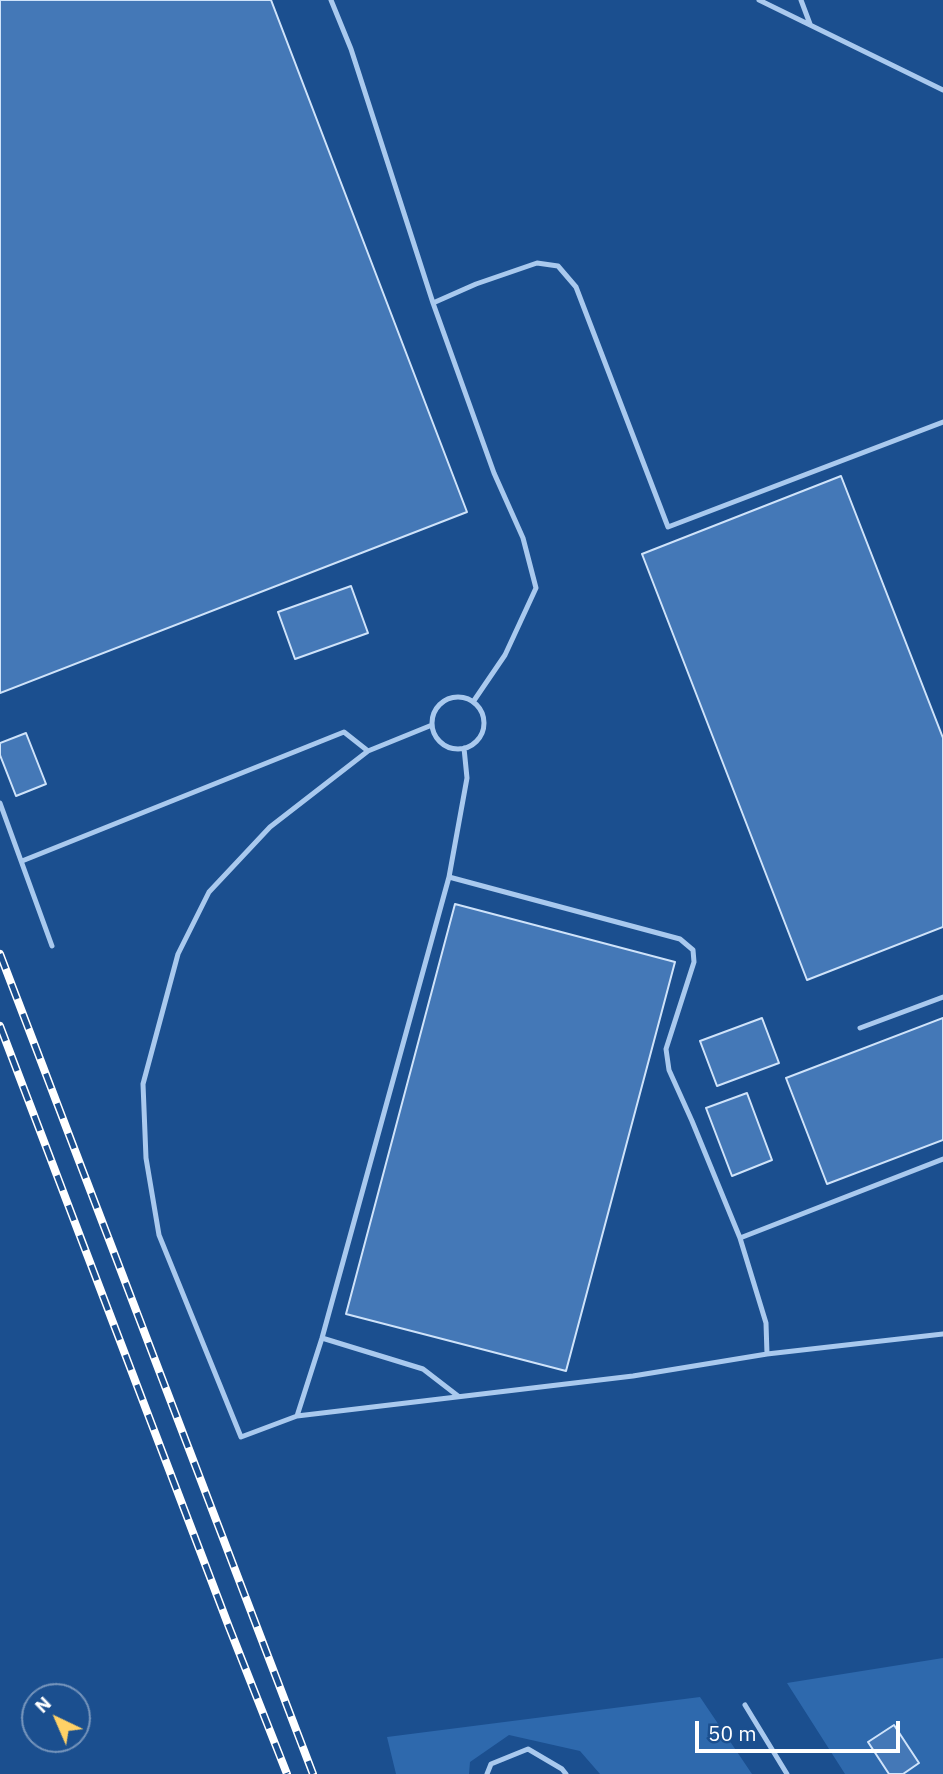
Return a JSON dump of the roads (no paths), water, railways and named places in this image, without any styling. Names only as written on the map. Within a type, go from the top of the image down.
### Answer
[{"type":"lane","points":[[331,0],[351,49],[433,303],[494,473],[523,538],[536,588],[505,655],[473,702]]},
{"type":"lane","points":[[760,0],[943,90]]},
{"type":"lane","points":[[801,0],[810,24]]},
{"type":"lane","points":[[433,303],[476,284],[537,263],[558,266],[576,287],[667,527],[943,422]]},
{"type":"lane","points":[[459,697],[473,702],[482,713],[484,728],[477,741],[464,748],[449,748],[437,739],[432,725],[435,711],[445,700],[459,697]]},
{"type":"lane","points":[[432,725],[368,751],[270,827],[209,892],[178,954],[143,1084],[146,1158],[159,1235],[241,1437],[297,1416],[633,1376],[767,1354],[943,1334]]},
{"type":"lane","points":[[22,861],[344,732],[368,751]]},
{"type":"lane","points":[[297,1416],[449,877],[467,778],[464,748]]},
{"type":"lane","points":[[0,803],[52,946]]},
{"type":"lane","points":[[449,877],[680,939],[693,950],[694,962],[666,1049],[669,1070],[740,1238],[766,1323],[767,1354]]},
{"type":"lane","points":[[860,1028],[943,997]]},
{"type":"lane","points":[[740,1238],[943,1159]]},
{"type":"lane","points":[[321,1338],[423,1368],[459,1396]]},
{"type":"lane","points":[[745,1705],[788,1774]]},
{"type":"lane","points":[[486,1774],[491,1764],[528,1749],[566,1774]]},
{"type":"railway","points":[[0,954],[313,1774]]},
{"type":"railway","points":[[0,1026],[287,1774]]}]
